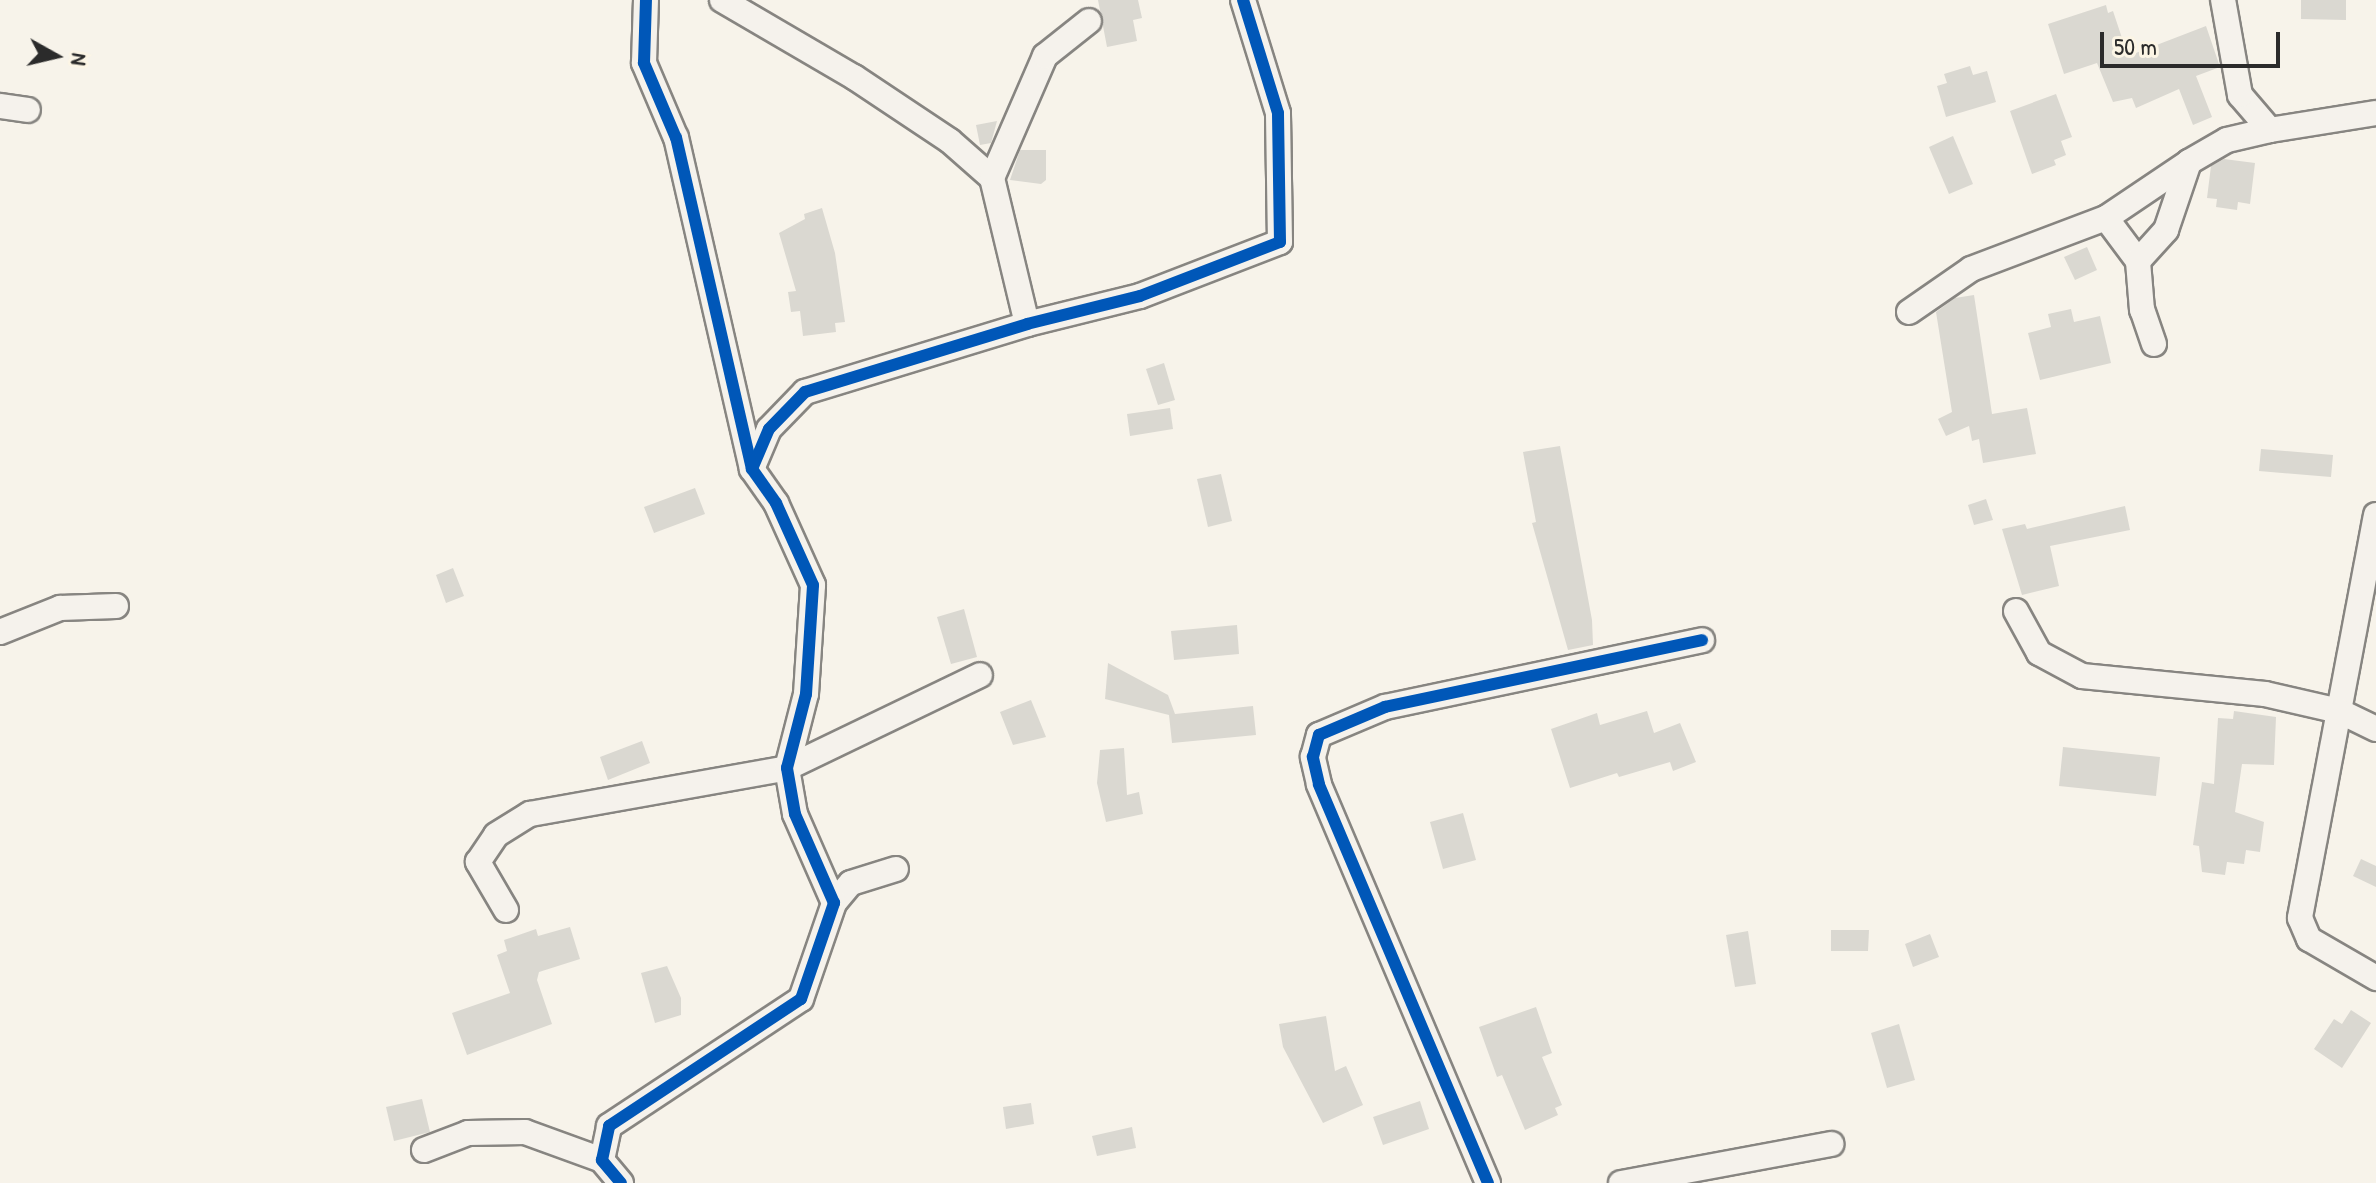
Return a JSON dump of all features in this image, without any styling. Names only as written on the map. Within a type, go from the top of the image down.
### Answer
[{"type":"street","points":[[646,0],[644,63],[676,138],[752,469],[776,503],[813,585],[806,694],[787,768],[795,814],[834,903]]},
{"type":"street","points":[[722,0],[854,77],[950,141],[992,178],[1027,324]]},
{"type":"street","points":[[752,469],[769,429],[805,392],[1027,324],[1140,296],[1280,242],[1278,113],[1243,0]]},
{"type":"street","points":[[2223,0],[2240,95],[2270,130]]},
{"type":"street","points":[[992,178],[1045,56],[1089,21]]},
{"type":"street","points":[[0,106],[28,110]]},
{"type":"street","points":[[1909,312],[1971,269],[2106,218],[2227,140],[2376,113]]},
{"type":"street","points":[[2138,261],[2166,230],[2189,162]]},
{"type":"street","points":[[2106,218],[2138,261],[2142,310],[2154,344]]},
{"type":"street","points":[[2376,515],[2300,918],[2309,939],[2376,978]]},
{"type":"street","points":[[0,632],[60,608],[116,606]]},
{"type":"street","points":[[2016,611],[2039,653],[2082,676],[2265,694],[2339,711],[2376,729]]},
{"type":"street","points":[[1488,1183],[1319,784],[1313,757],[1319,735],[1385,707],[1702,640]]},
{"type":"street","points":[[506,910],[478,862],[496,835],[530,814],[787,768],[980,675]]},
{"type":"street","points":[[602,1160],[609,1126],[801,999],[834,903],[851,883],[896,869]]},
{"type":"street","points":[[424,1150],[468,1133],[525,1132],[602,1160],[621,1183]]},
{"type":"street","points":[[1621,1183],[1831,1144]]},
{"type":"building","points":[[1098,0],[1138,0],[1142,18],[1133,20],[1137,41],[1107,47]]},
{"type":"building","points":[[2301,0],[2346,0],[2346,20],[2301,19]]},
{"type":"building","points":[[2106,5],[2108,13],[2113,11],[2128,56],[2206,26],[2220,67],[2196,76],[2212,117],[2193,125],[2179,89],[2136,108],[2132,98],[2113,102],[2097,63],[2064,74],[2048,24]]},
{"type":"building","points":[[1970,66],[1973,75],[1987,71],[1996,102],[1946,117],[1937,86],[1947,83],[1944,74]]},
{"type":"building","points":[[2056,94],[2072,137],[2061,141],[2066,155],[2054,160],[2056,165],[2032,174],[2010,111]]},
{"type":"building","points":[[997,121],[991,143],[980,145],[976,125]]},
{"type":"building","points":[[1953,136],[1973,184],[1949,194],[1929,147]]},
{"type":"building","points":[[1020,150],[1046,150],[1046,180],[1041,184],[1010,180]]},
{"type":"building","points":[[2224,159],[2255,163],[2250,204],[2238,202],[2237,210],[2216,207],[2217,199],[2207,198],[2211,166]]},
{"type":"building","points":[[822,208],[835,253],[845,322],[835,323],[836,332],[803,336],[800,311],[791,312],[788,292],[796,291],[779,233],[805,219],[804,214]]},
{"type":"building","points":[[2087,247],[2097,270],[2075,280],[2064,257]]},
{"type":"building","points":[[1974,295],[1992,414],[2027,408],[2036,454],[1983,463],[1979,439],[1972,441],[1969,426],[1946,436],[1938,419],[1952,412],[1936,312],[1955,298]]},
{"type":"building","points":[[2071,309],[2074,322],[2100,316],[2111,363],[2040,380],[2028,333],[2051,327],[2048,314]]},
{"type":"building","points":[[1164,363],[1175,400],[1158,405],[1146,369]]},
{"type":"building","points":[[1170,408],[1173,429],[1130,436],[1127,414]]},
{"type":"building","points":[[1560,446],[1592,620],[1593,645],[1568,650],[1532,523],[1536,522],[1523,452]]},
{"type":"building","points":[[2261,449],[2333,455],[2331,477],[2259,471]]},
{"type":"building","points":[[1221,474],[1232,521],[1208,527],[1197,479]]},
{"type":"building","points":[[695,488],[705,514],[654,533],[644,507]]},
{"type":"building","points":[[1986,499],[1993,520],[1974,525],[1968,505]]},
{"type":"building","points":[[2125,506],[2130,530],[2050,546],[2059,586],[2022,595],[2002,529],[2025,524],[2027,529]]},
{"type":"building","points":[[453,568],[464,596],[446,603],[436,575]]},
{"type":"building","points":[[964,609],[977,657],[951,664],[937,617]]},
{"type":"building","points":[[1237,625],[1239,654],[1174,660],[1171,631]]},
{"type":"building","points":[[1108,663],[1168,695],[1175,714],[1253,706],[1256,735],[1172,743],[1169,715],[1105,699]]},
{"type":"building","points":[[1031,700],[1046,737],[1013,745],[1000,712]]},
{"type":"building","points":[[1647,711],[1654,733],[1680,723],[1696,762],[1673,771],[1670,762],[1619,777],[1617,773],[1570,788],[1551,729],[1597,713],[1600,725]]},
{"type":"building","points":[[2234,711],[2276,717],[2274,765],[2242,764],[2235,812],[2264,822],[2260,852],[2246,850],[2244,864],[2227,862],[2225,875],[2202,872],[2199,846],[2193,845],[2202,782],[2214,784],[2218,718],[2233,719]]},
{"type":"building","points":[[642,741],[650,763],[608,780],[600,757]]},
{"type":"building","points":[[2063,747],[2160,757],[2156,796],[2059,786]]},
{"type":"building","points":[[1124,748],[1127,795],[1139,792],[1143,814],[1106,822],[1097,783],[1100,750]]},
{"type":"building","points":[[1463,813],[1476,860],[1443,869],[1430,822]]},
{"type":"building","points":[[2361,859],[2376,866],[2376,887],[2353,876]]},
{"type":"building","points":[[570,927],[580,959],[539,972],[537,980],[552,1024],[467,1055],[452,1013],[510,993],[497,955],[507,951],[504,940],[536,929],[538,936]]},
{"type":"building","points":[[1831,930],[1869,930],[1868,951],[1831,951]]},
{"type":"building","points":[[1748,931],[1756,984],[1735,987],[1726,935]]},
{"type":"building","points":[[1930,934],[1939,957],[1913,967],[1905,944]]},
{"type":"building","points":[[667,966],[681,998],[681,1015],[655,1023],[641,973]]},
{"type":"building","points":[[1536,1007],[1552,1053],[1542,1057],[1562,1105],[1555,1108],[1558,1115],[1525,1130],[1502,1075],[1497,1077],[1479,1027]]},
{"type":"building","points":[[2351,1010],[2371,1023],[2342,1068],[2314,1049],[2334,1019],[2342,1024]]},
{"type":"building","points":[[1326,1016],[1335,1071],[1346,1066],[1363,1105],[1323,1123],[1283,1047],[1279,1024]]},
{"type":"building","points":[[1899,1024],[1915,1080],[1887,1088],[1871,1033]]},
{"type":"building","points":[[422,1099],[430,1132],[394,1141],[386,1107]]},
{"type":"building","points":[[1420,1101],[1429,1129],[1383,1145],[1373,1117]]},
{"type":"building","points":[[1031,1103],[1034,1124],[1006,1129],[1003,1107]]},
{"type":"building","points":[[1132,1127],[1136,1148],[1097,1156],[1092,1136]]},
{"type":"cycle path","points":[[621,1183],[602,1160],[609,1126],[801,999],[834,903],[795,814],[787,768],[806,694],[813,585],[776,503],[752,469],[676,138],[644,63],[646,0]]},
{"type":"cycle path","points":[[752,469],[769,429],[805,392],[1027,324],[1140,296],[1280,242],[1278,113],[1243,0]]},
{"type":"cycle path","points":[[1488,1183],[1319,784],[1313,757],[1319,735],[1385,707],[1702,640]]}]
